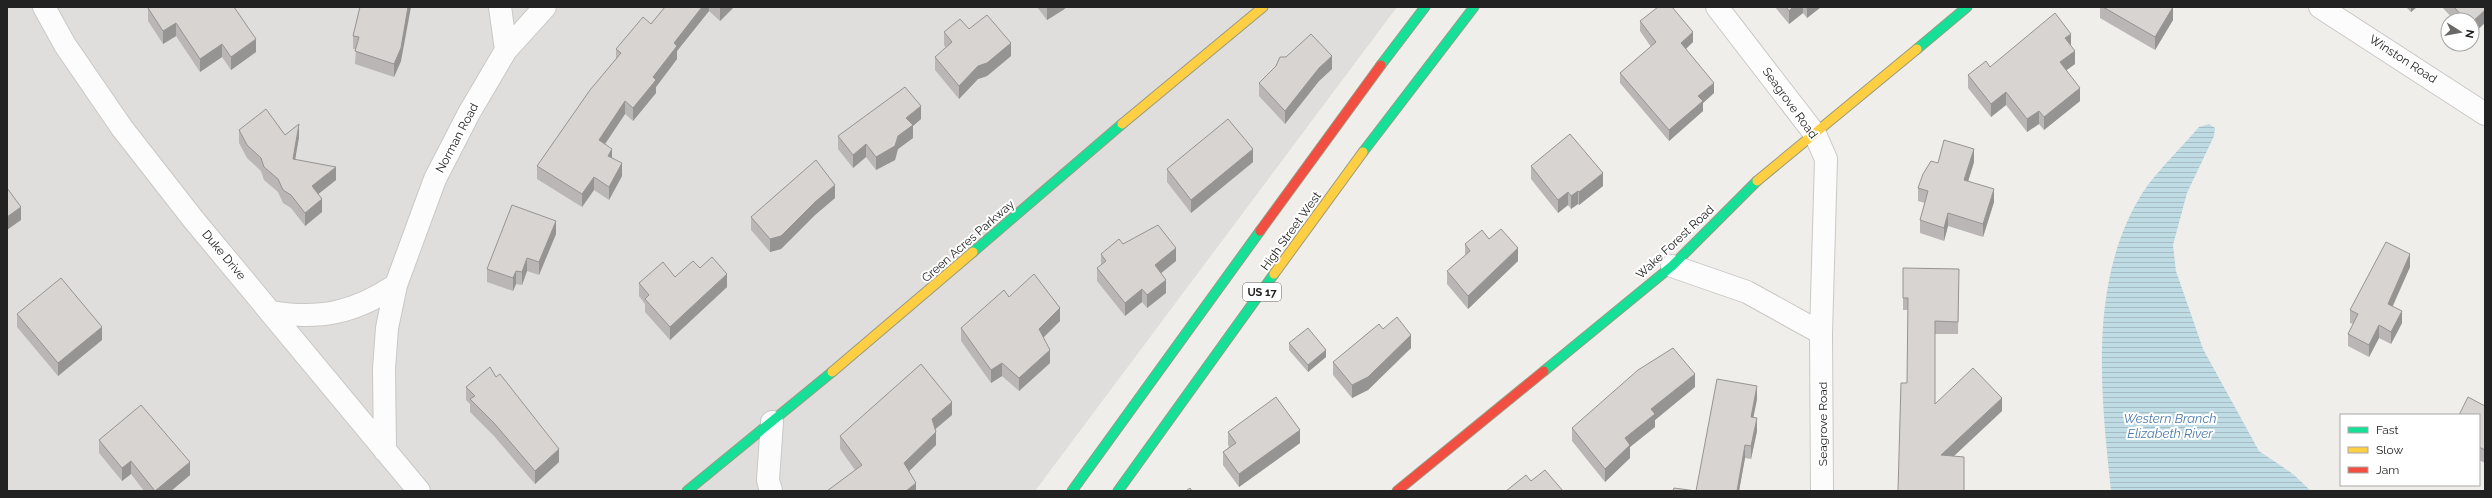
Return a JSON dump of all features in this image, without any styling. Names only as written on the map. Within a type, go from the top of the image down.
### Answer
[{"type":"street","name":"Duke Drive","points":[[44,7],[65,45],[122,128],[181,204],[419,491]]},
{"type":"street","points":[[500,7],[506,50]]},
{"type":"street","name":"Norman Road","points":[[385,451],[384,369],[387,328],[396,285],[435,179],[469,113],[506,50],[545,7]]},
{"type":"street","name":"Green Acres Parkway","points":[[687,491],[864,346],[1117,128],[1263,7]]},
{"type":"street","name":"High Street West","points":[[1072,491],[1380,66],[1425,7]]},
{"type":"street","name":"High Street West","points":[[1118,491],[1369,143],[1474,7]]},
{"type":"street","name":"Seagrove Road","points":[[1717,7],[1815,134],[1826,159],[1828,168],[1821,333],[1822,491]]},
{"type":"street","name":"Wake Forest Road","points":[[1397,491],[1672,266],[1750,187],[1966,7]]},
{"type":"street","name":"Winston Road","points":[[2320,7],[2425,72],[2485,114]]},
{"type":"street","points":[[1672,266],[1747,292],[1821,333]]},
{"type":"street","points":[[271,312],[298,316],[324,315],[352,309],[378,297],[396,285]]},
{"type":"street","points":[[771,491],[768,480],[772,422]]},
{"type":"shaded area","points":[[7,7],[1397,7],[1035,491],[7,491]]},
{"type":"water","name":"Western Branch Elizabeth River","points":[[2209,124],[2215,128],[2214,136],[2187,193],[2173,245],[2176,271],[2203,349],[2259,451],[2293,474],[2311,491],[2111,491],[2104,416],[2102,340],[2105,303],[2112,266],[2123,231],[2146,188],[2160,170],[2199,127]]},
{"type":"building","points":[[234,7],[256,39],[231,57],[222,44],[200,59],[176,23],[163,31],[148,8]]},
{"type":"building","points":[[360,7],[408,7],[401,48],[394,64],[355,51],[359,37],[353,36]]},
{"type":"building","points":[[665,7],[702,7],[674,43],[677,46],[653,77],[656,80],[633,108],[625,101],[599,140],[612,149],[608,156],[622,163],[609,187],[594,177],[582,194],[537,166],[590,90],[621,53],[616,49],[643,17],[651,24]]},
{"type":"building","points":[[1658,7],[1672,7],[1693,32],[1681,43],[1714,83],[1698,96],[1703,101],[1669,130],[1620,73],[1656,42],[1640,21]]},
{"type":"building","points":[[1786,7],[1793,7],[1789,11]]},
{"type":"building","points":[[2103,7],[2173,7],[2155,37]]},
{"type":"building","points":[[2454,7],[2485,7],[2485,10],[2480,15],[2480,12],[2459,12]]},
{"type":"building","points":[[2055,13],[2071,34],[2065,38],[2075,51],[2060,62],[2080,88],[2044,117],[2039,111],[2027,119],[2006,92],[1991,104],[1968,75],[1986,61],[1990,67]]},
{"type":"building","points":[[987,15],[1011,43],[987,63],[978,66],[959,86],[935,57],[952,42],[944,32],[960,19],[969,29]]},
{"type":"building","points":[[1311,34],[1332,56],[1319,68],[1285,111],[1259,83],[1276,66],[1280,57],[1286,57]]},
{"type":"building","points":[[905,87],[921,106],[906,118],[913,125],[898,136],[895,146],[876,157],[866,144],[853,155],[838,136]]},
{"type":"building","points":[[266,109],[285,135],[299,124],[293,159],[336,167],[312,186],[322,199],[305,213],[291,195],[283,190],[278,179],[264,167],[261,158],[247,145],[239,130]]},
{"type":"building","points":[[1228,119],[1253,149],[1191,200],[1167,169]]},
{"type":"building","points":[[1570,134],[1603,173],[1579,192],[1578,191],[1571,196],[1568,192],[1558,200],[1531,166]]},
{"type":"building","points":[[1944,140],[1974,149],[1964,180],[1994,189],[1983,224],[1948,213],[1944,228],[1920,220],[1928,191],[1918,188],[1923,174],[1931,161],[1938,163]]},
{"type":"building","points":[[816,160],[835,185],[815,202],[781,236],[770,239],[751,217]]},
{"type":"building","points":[[7,188],[21,207],[7,217]]},
{"type":"building","points":[[512,205],[556,221],[539,262],[527,258],[522,272],[516,271],[513,278],[487,269]]},
{"type":"building","points":[[1158,225],[1176,248],[1155,265],[1166,280],[1147,295],[1142,289],[1125,303],[1097,268],[1106,261],[1101,254],[1119,239],[1123,244]]},
{"type":"building","points":[[1501,229],[1518,248],[1468,296],[1447,271],[1470,251],[1465,244],[1482,230],[1489,239]]},
{"type":"building","points":[[2386,242],[2410,254],[2388,304],[2402,311],[2391,332],[2379,325],[2369,345],[2348,334],[2358,314],[2350,310]]},
{"type":"building","points":[[712,257],[727,274],[670,327],[645,299],[649,295],[639,283],[663,262],[675,277],[693,261],[700,268]]},
{"type":"building","points":[[1903,268],[1959,269],[1958,322],[1935,321],[1935,404],[1973,368],[2002,398],[1941,455],[1964,457],[1964,491],[1898,491],[1901,383],[1907,383],[1908,298],[1903,298]]},
{"type":"building","points":[[1034,274],[1060,308],[1039,329],[1050,350],[1019,378],[1002,363],[991,370],[961,328],[1004,290],[1009,297]]},
{"type":"building","points":[[61,278],[102,327],[58,363],[17,314]]},
{"type":"building","points":[[1397,317],[1411,335],[1368,377],[1352,385],[1333,362],[1379,324],[1383,329]]},
{"type":"building","points":[[1308,328],[1326,350],[1308,365],[1289,343]]},
{"type":"building","points":[[1673,348],[1695,374],[1651,409],[1655,414],[1625,438],[1630,445],[1605,469],[1572,428],[1638,370]]},
{"type":"building","points":[[921,364],[952,402],[932,419],[936,432],[904,463],[916,483],[906,491],[827,491],[862,465],[840,436]]},
{"type":"building","points":[[490,367],[496,377],[500,374],[559,449],[535,471],[494,423],[470,399],[475,396],[466,387]]},
{"type":"building","points":[[1717,379],[1757,386],[1751,417],[1757,418],[1751,446],[1745,445],[1737,491],[1696,491]]},
{"type":"building","points":[[1276,397],[1300,430],[1239,474],[1223,452],[1236,443],[1228,432]]},
{"type":"building","points":[[2468,397],[2485,406],[2485,450],[2480,448],[2480,414],[2460,414]]},
{"type":"building","points":[[141,405],[190,462],[155,491],[131,461],[122,468],[99,440]]},
{"type":"building","points":[[1545,470],[1563,491],[1506,491],[1526,475],[1531,481]]},
{"type":"building","points":[[1674,488],[1696,491],[1673,491]]},
{"type":"traffic: fast","points":[[1381,65],[1425,7]]},
{"type":"traffic: fast","points":[[1363,152],[1474,7]]},
{"type":"traffic: fast","points":[[1917,49],[1967,7]]},
{"type":"traffic: fast","points":[[973,252],[1122,124]]},
{"type":"traffic: fast","points":[[1544,371],[1672,266],[1757,181]]},
{"type":"traffic: fast","points":[[1072,491],[1260,231]]},
{"type":"traffic: fast","points":[[1118,491],[1274,274]]},
{"type":"traffic: fast","points":[[687,491],[832,372]]},
{"type":"traffic: slow","points":[[1122,124],[1263,7]]},
{"type":"traffic: slow","points":[[1757,181],[1917,49]]},
{"type":"traffic: slow","points":[[1274,274],[1363,152]]},
{"type":"traffic: slow","points":[[832,372],[973,252]]},
{"type":"traffic: jam","points":[[1260,231],[1381,65]]},
{"type":"traffic: jam","points":[[1397,491],[1544,371]]}]
